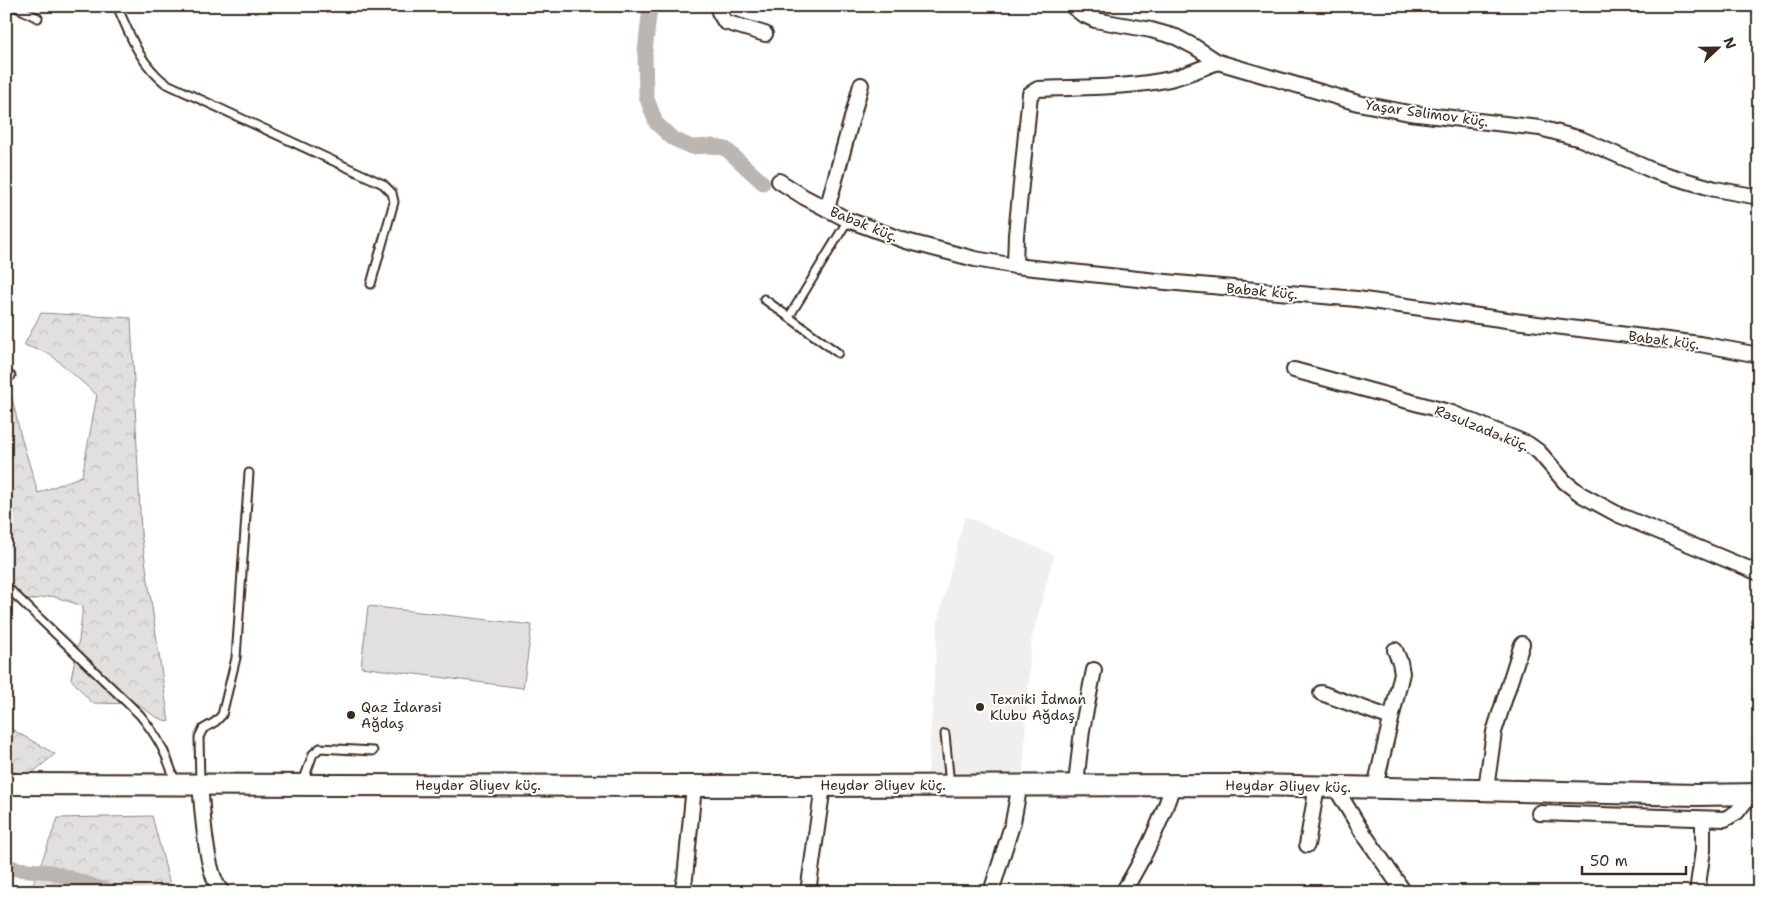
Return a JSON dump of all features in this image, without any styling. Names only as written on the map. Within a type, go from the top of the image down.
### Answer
[{"type":"main road","name":"Heydər Əliyev küç.","points":[[6,784],[694,786],[1173,784],[1755,794]]},
{"type":"street","points":[[720,6],[719,12],[724,22],[765,34]]},
{"type":"street","name":"Yaşar Səlimov küç.","points":[[1072,6],[1082,14],[1095,20],[1151,30],[1176,37],[1218,62],[1358,103],[1409,113],[1548,130],[1581,139],[1656,172],[1716,189],[1759,197]]},
{"type":"street","points":[[1016,266],[1016,235],[1030,94],[1038,89],[1132,84],[1169,79],[1218,62]]},
{"type":"street","points":[[827,210],[861,85]]},
{"type":"street","name":"Babək küç.","points":[[779,181],[827,210],[848,220],[914,243],[975,259],[1016,266],[1166,282],[1357,299],[1700,344],[1759,356]]},
{"type":"street","name":"Rəsulzadə küç.","points":[[1294,370],[1452,413],[1528,444],[1539,452],[1565,482],[1582,495],[1619,515],[1759,573]]},
{"type":"street","points":[[1486,789],[1494,732],[1522,644]]},
{"type":"street","points":[[1375,787],[1402,673],[1395,650]]},
{"type":"street","points":[[1076,784],[1082,730],[1094,670]]},
{"type":"street","points":[[1321,693],[1391,718]]},
{"type":"street","points":[[991,892],[1013,822],[1020,784]]},
{"type":"street","points":[[1122,892],[1163,817],[1173,784]]},
{"type":"street","points":[[200,785],[209,864],[215,885],[222,892]]},
{"type":"street","points":[[682,892],[686,878],[694,786]]},
{"type":"street","points":[[808,892],[823,786]]},
{"type":"street","points":[[1307,845],[1326,786]]},
{"type":"street","points":[[1326,786],[1361,830],[1404,892]]},
{"type":"street","points":[[1539,813],[1725,819],[1737,812],[1755,794]]},
{"type":"street","points":[[1697,892],[1703,850],[1703,819]]},
{"type":"lane","points":[[14,6],[38,18]]},
{"type":"lane","points":[[117,6],[142,60],[151,72],[165,84],[383,184],[392,192],[394,202],[370,284]]},
{"type":"lane","points":[[789,317],[848,220]]},
{"type":"lane","points":[[764,299],[838,353]]},
{"type":"lane","points":[[200,785],[199,737],[203,729],[222,715],[236,658],[249,474]]},
{"type":"lane","points":[[10,590],[154,731],[163,747],[176,784]]},
{"type":"lane","points":[[945,734],[950,785]]},
{"type":"lane","points":[[302,785],[314,754],[320,748],[373,751]]},
{"type":"shaded area","name":"Texniki İdman Klubu Ağdaş","points":[[965,516],[1054,555],[1031,642],[1023,775],[928,773],[938,620]]},
{"type":"green space","points":[[41,313],[131,318],[141,533],[169,722],[156,717],[137,704],[92,703],[71,679],[79,640],[83,606],[52,596],[9,604],[6,602],[6,396],[12,397],[20,433],[38,493],[82,476],[97,395],[50,354],[24,345]]},
{"type":"green space","points":[[368,606],[532,625],[523,688],[361,667]]},
{"type":"green space","points":[[6,726],[55,754],[31,774],[6,771]]},
{"type":"green space","points":[[152,816],[172,892],[30,892],[58,818]]},
{"type":"waterway","points":[[650,6],[645,52],[646,96],[656,123],[672,138],[691,147],[712,146],[726,149],[763,183]]},
{"type":"waterway","points":[[6,865],[16,869],[52,872],[112,892]]},
{"type":"place","name":"Texniki İdman Klubu Ağdaş","points":[[980,707]]},
{"type":"place","name":"Qaz İdarəsi Ağdaş","points":[[351,715]]}]
